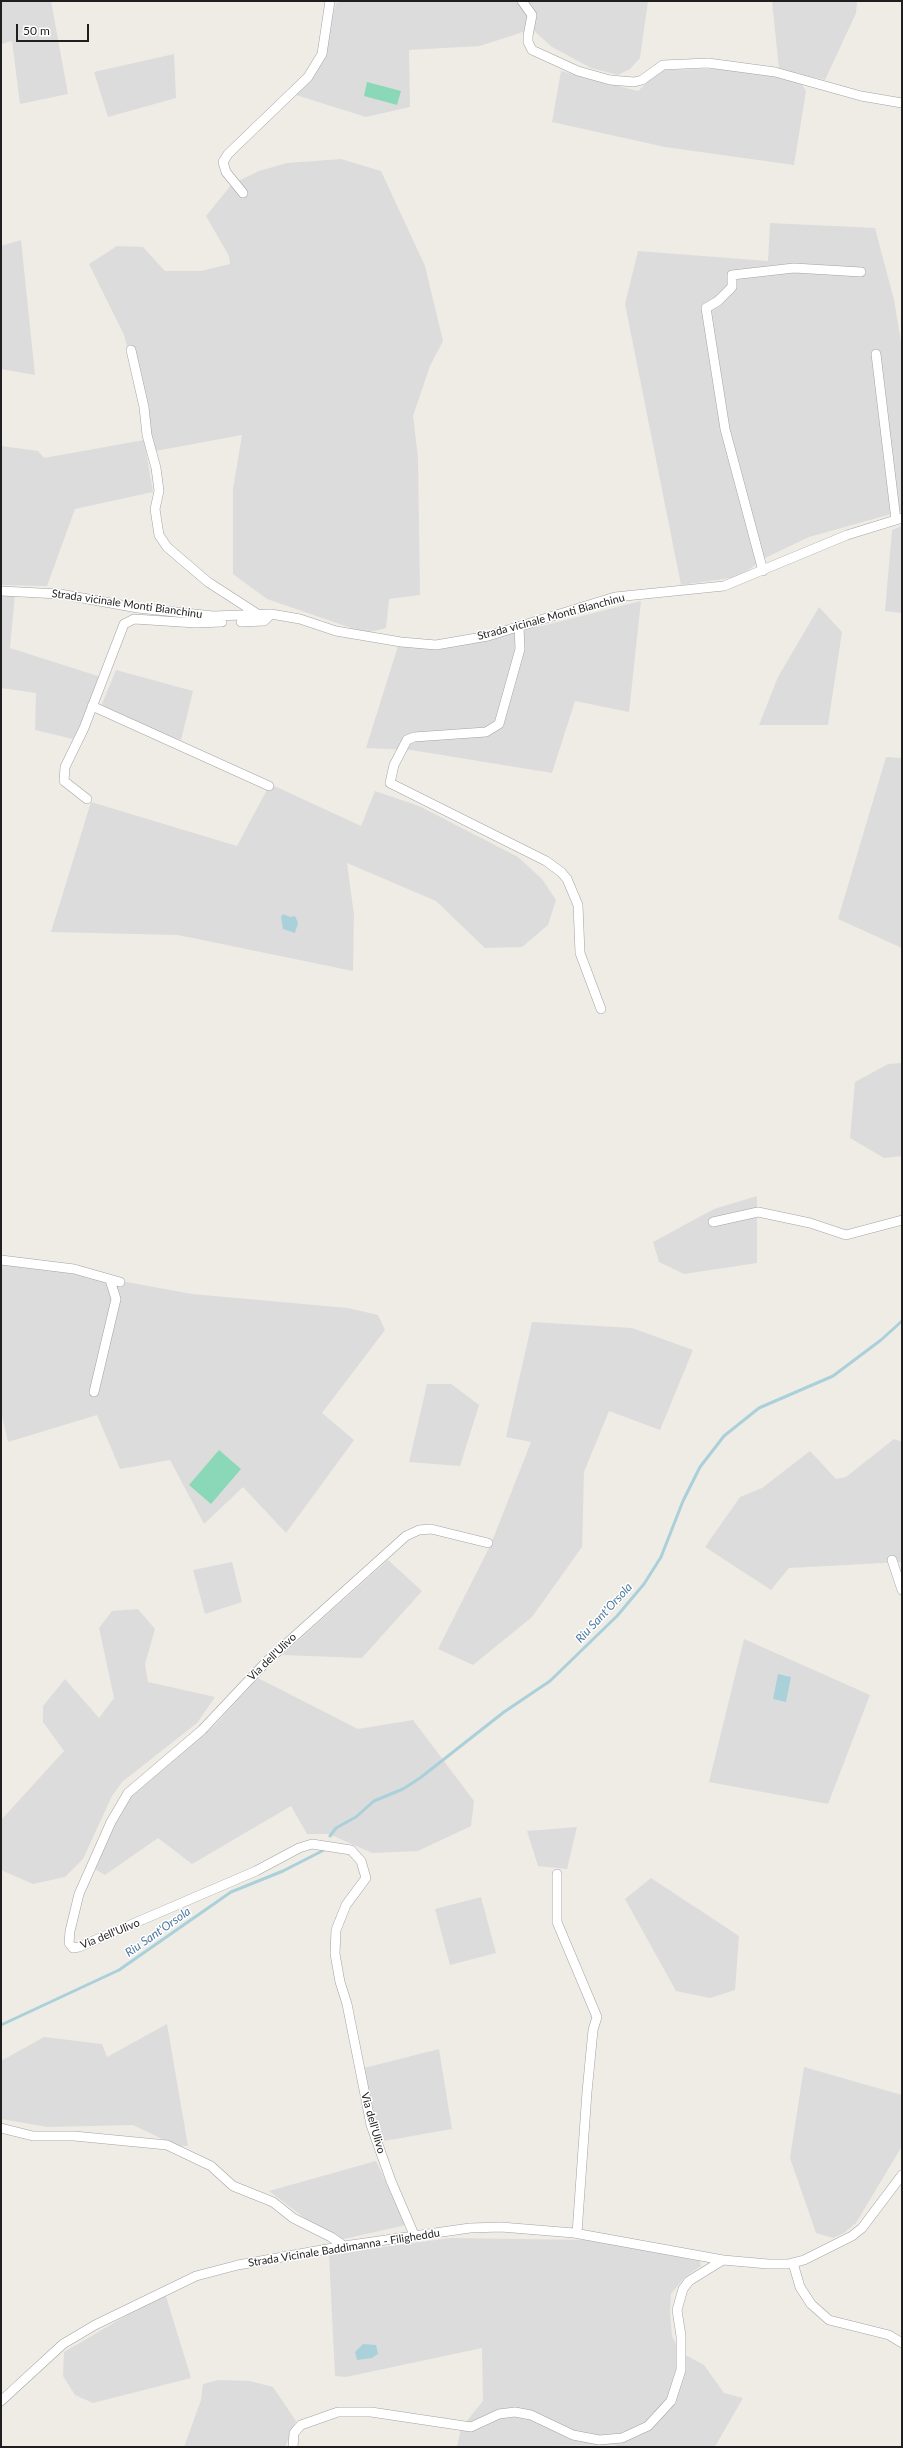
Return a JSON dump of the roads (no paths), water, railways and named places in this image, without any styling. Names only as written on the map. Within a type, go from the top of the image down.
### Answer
[{"type":"street","points":[[243,193],[226,172],[223,162],[228,154],[308,77],[322,54],[330,1]]},
{"type":"street","points":[[522,1],[529,8],[532,15],[528,42],[532,50],[578,71],[610,80],[642,80],[663,65],[708,63],[775,72],[861,96],[902,103]]},
{"type":"street","points":[[763,571],[725,429],[706,308],[718,301],[732,287],[732,275],[794,268],[861,272]]},
{"type":"street","points":[[131,350],[144,407],[147,435],[156,468],[159,491],[155,509],[159,535],[167,547],[208,582],[259,615]]},
{"type":"street","points":[[876,354],[899,519]]},
{"type":"street","name":"Strada vicinale Monti Bianchinu","points":[[1,591],[60,594],[138,608],[213,616],[271,614],[300,619],[336,631],[401,642],[436,645],[488,636],[615,597],[724,586],[847,535],[899,519]]},
{"type":"street","points":[[87,799],[68,786],[63,776],[65,767],[92,706],[124,624],[134,619],[196,623],[264,621],[271,614]]},
{"type":"street","points":[[519,627],[520,649],[499,724],[486,732],[414,737],[407,740],[394,765],[390,783],[546,861],[561,872],[567,879],[578,905],[580,953],[601,1009]]},
{"type":"street","points":[[92,706],[269,786]]},
{"type":"street","points":[[713,1222],[758,1212],[810,1222],[846,1235],[902,1220]]},
{"type":"street","points":[[1,1260],[74,1269],[120,1282]]},
{"type":"street","points":[[94,1392],[116,1300],[110,1280]]},
{"type":"street","name":"Via dell'Ulivo","points":[[416,2237],[391,2181],[371,2125],[347,2004],[340,1982],[336,1954],[336,1930],[346,1905],[366,1878],[361,1861],[351,1850],[312,1844],[299,1848],[249,1874],[79,1947],[73,1948],[69,1943],[70,1931],[79,1894],[111,1822],[128,1793],[202,1730],[287,1643],[406,1536],[420,1530],[431,1530],[488,1543]]},
{"type":"street","points":[[892,1560],[902,1590]]},
{"type":"street","points":[[557,1874],[557,1922],[597,2017],[593,2030],[587,2092],[577,2234]]},
{"type":"street","points":[[1,2128],[33,2136],[74,2136],[167,2145],[211,2166],[233,2186],[273,2202],[293,2218],[331,2237],[344,2246]]},
{"type":"street","name":"Strada Vicinale Baddimanna - Filigheddu","points":[[1,2401],[63,2344],[95,2325],[196,2276],[238,2265],[344,2246],[416,2237],[470,2228],[501,2227],[577,2234],[723,2260],[768,2264],[793,2263],[804,2260],[852,2236],[862,2228],[902,2175]]},
{"type":"street","points":[[293,2447],[294,2433],[300,2425],[338,2412],[371,2412],[471,2427],[499,2414],[515,2412],[531,2415],[574,2436],[599,2440],[622,2438],[648,2426],[670,2401],[681,2370],[681,2336],[677,2310],[683,2289],[689,2281],[723,2260]]},
{"type":"street","points":[[793,2263],[800,2287],[811,2304],[829,2320],[889,2335],[902,2343]]},
{"type":"water","points":[[283,914],[290,917],[295,916],[298,923],[295,933],[283,929],[281,917]]},
{"type":"water","points":[[778,1674],[791,1677],[786,1702],[773,1699]]},
{"type":"water","points":[[363,2344],[376,2345],[378,2354],[372,2358],[357,2360],[355,2352]]},
{"type":"waterway","name":"Riu Sant'Orsola","points":[[330,1836],[336,1828],[356,1817],[374,1801],[403,1789],[420,1778],[504,1712],[550,1681],[617,1616],[644,1584],[661,1557],[683,1501],[700,1467],[724,1436],[759,1408],[833,1376],[881,1340],[902,1321]]},
{"type":"waterway","name":"Riu Sant'Orsola","points":[[1,2025],[119,1970],[231,1892],[283,1871],[324,1850]]}]
